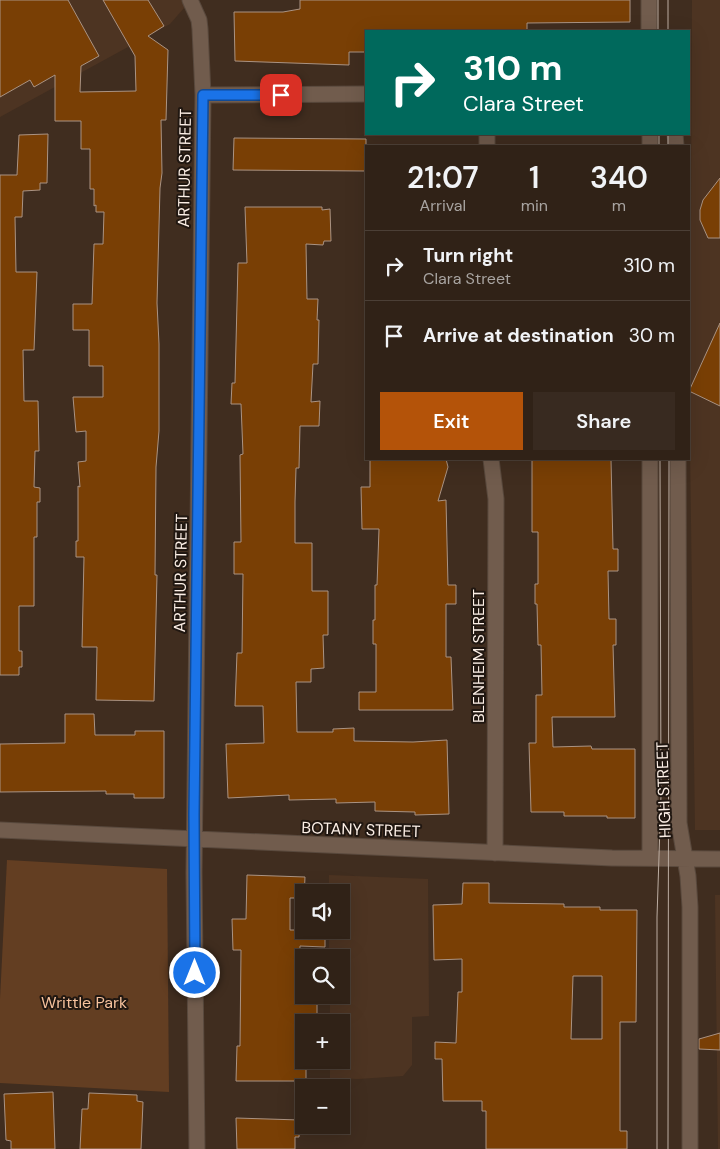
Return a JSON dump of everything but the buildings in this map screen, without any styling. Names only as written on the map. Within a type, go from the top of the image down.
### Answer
[{"type":"street","name":"ARTHUR STREET","points":[[190,0],[199,20],[203,95],[195,840],[197,1149]]},
{"type":"street","points":[[649,0],[649,30]]},
{"type":"street","points":[[203,95],[365,94]]},
{"type":"street","name":"BLENHEIM STREET","points":[[491,460],[496,499],[495,853]]},
{"type":"street","name":"HIGH STREET","points":[[650,460],[650,858]]},
{"type":"street","name":"HIGH STREET","points":[[678,460],[678,823],[690,907],[690,1149]]},
{"type":"street","name":"BOTANY STREET","points":[[0,830],[495,853],[720,859]]},
{"type":"shaded area","points":[[0,0],[191,0],[170,24],[0,117]]},
{"type":"shaded area","points":[[692,0],[720,0],[720,830],[695,830],[690,445]]},
{"type":"shaded area","points":[[329,875],[428,879],[429,1016],[412,1017],[412,1065],[403,1076],[358,1079],[330,1078],[330,1069],[350,1069],[350,1014],[330,1014],[330,1004],[350,1004],[350,949],[329,949],[329,939],[350,939],[350,884],[329,884]]},
{"type":"shaded area","points":[[715,895],[720,895],[720,1149],[718,1149]]},
{"type":"green space","name":"Writtle Park","points":[[7,860],[167,869],[169,1092],[0,1083],[0,999]]},
{"type":"tram line","points":[[658,0],[658,30]]},
{"type":"tram line","points":[[668,0],[668,30]]},
{"type":"tram line","points":[[659,135],[659,145]]},
{"type":"tram line","points":[[668,135],[668,145]]},
{"type":"tram line","points":[[657,1149],[657,917],[661,795],[660,460]]},
{"type":"tram line","points":[[668,1149],[669,460]]},
{"type":"route","points":[[195,973],[194,815],[203,95],[281,95]]}]
